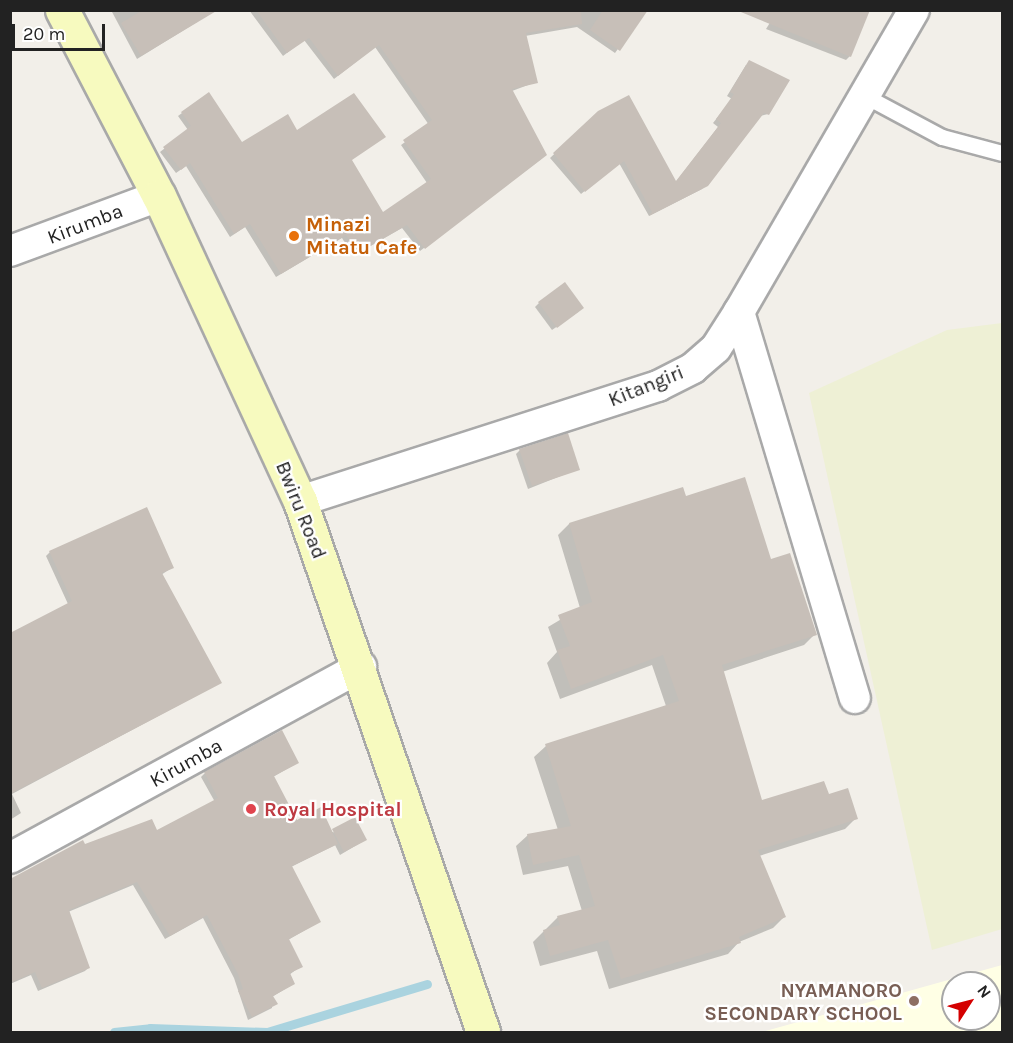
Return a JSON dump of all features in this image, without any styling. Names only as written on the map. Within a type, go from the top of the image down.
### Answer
[{"type":"main road","name":"Bwiru Road","points":[[62,10],[159,196],[300,501],[361,667],[483,1032]]},
{"type":"street","name":"Kitangiri","points":[[300,501],[658,386],[716,348],[867,97],[914,10]]},
{"type":"street","name":"Kirumba","points":[[10,251],[159,196]]},
{"type":"street","points":[[739,312],[855,698]]},
{"type":"street","name":"Kirumba","points":[[10,858],[361,667]]},
{"type":"lane","points":[[867,97],[942,137],[1002,153]]},
{"type":"shaded area","points":[[1002,323],[1002,929],[932,950],[809,393],[947,330]]},
{"type":"shaded area","name":"NYAMANORO SECONDARY SCHOOL","points":[[1002,965],[1002,1032],[762,1032],[941,982],[941,1031],[1001,1031],[1001,971],[981,971]]},
{"type":"building","points":[[143,10],[218,10],[141,56],[121,23]]},
{"type":"building","points":[[256,10],[581,10],[582,24],[526,33],[538,83],[512,89],[547,155],[425,249],[407,225],[358,253],[346,235],[281,274],[250,224],[234,234],[190,163],[181,170],[163,147],[191,126],[181,112],[209,92],[242,142],[288,114],[297,130],[354,93],[386,137],[352,160],[383,212],[431,179],[403,140],[432,120],[379,45],[338,76],[309,38],[287,53]]},
{"type":"building","points":[[603,10],[648,10],[620,51],[590,30]]},
{"type":"building","points":[[736,10],[870,10],[851,57]]},
{"type":"building","points":[[749,60],[790,80],[769,115],[764,113],[708,186],[649,216],[652,212],[624,161],[585,192],[553,153],[598,111],[629,95],[676,181],[721,123],[716,119],[734,94],[730,92]]},
{"type":"building","points":[[565,282],[584,308],[557,328],[538,302]]},
{"type":"building","points":[[568,433],[580,470],[532,486],[519,449]]},
{"type":"building","points":[[745,477],[771,559],[790,553],[817,635],[722,665],[762,800],[824,781],[829,794],[848,788],[858,819],[758,850],[786,917],[739,937],[741,943],[621,979],[608,940],[550,956],[543,930],[560,925],[557,916],[595,906],[579,855],[533,865],[527,834],[571,826],[545,744],[679,701],[663,655],[571,689],[557,650],[570,646],[558,615],[592,602],[569,523],[683,487],[686,496]]},
{"type":"building","points":[[147,507],[174,568],[162,573],[222,683],[10,794],[10,633],[72,601],[49,551]]},
{"type":"building","points":[[282,730],[299,763],[274,776],[297,820],[321,807],[338,844],[292,866],[321,922],[289,939],[303,967],[290,973],[295,984],[273,996],[278,1004],[252,1017],[238,991],[243,989],[238,974],[207,915],[170,936],[137,882],[69,910],[90,968],[42,988],[35,972],[10,983],[10,879],[83,840],[85,844],[152,819],[157,830],[218,798],[204,772]]},
{"type":"building","name":"Royal Hospital","points":[[355,817],[367,840],[344,852],[332,829]]},
{"type":"waterway","points":[[114,1032],[150,1028],[267,1032],[427,984]]},
{"type":"place","name":"Minazi Mitatu Cafe","points":[[294,236]]},
{"type":"place","name":"Royal Hospital","points":[[251,809]]},
{"type":"place","name":"NYAMANORO SECONDARY SCHOOL","points":[[914,1001]]}]
